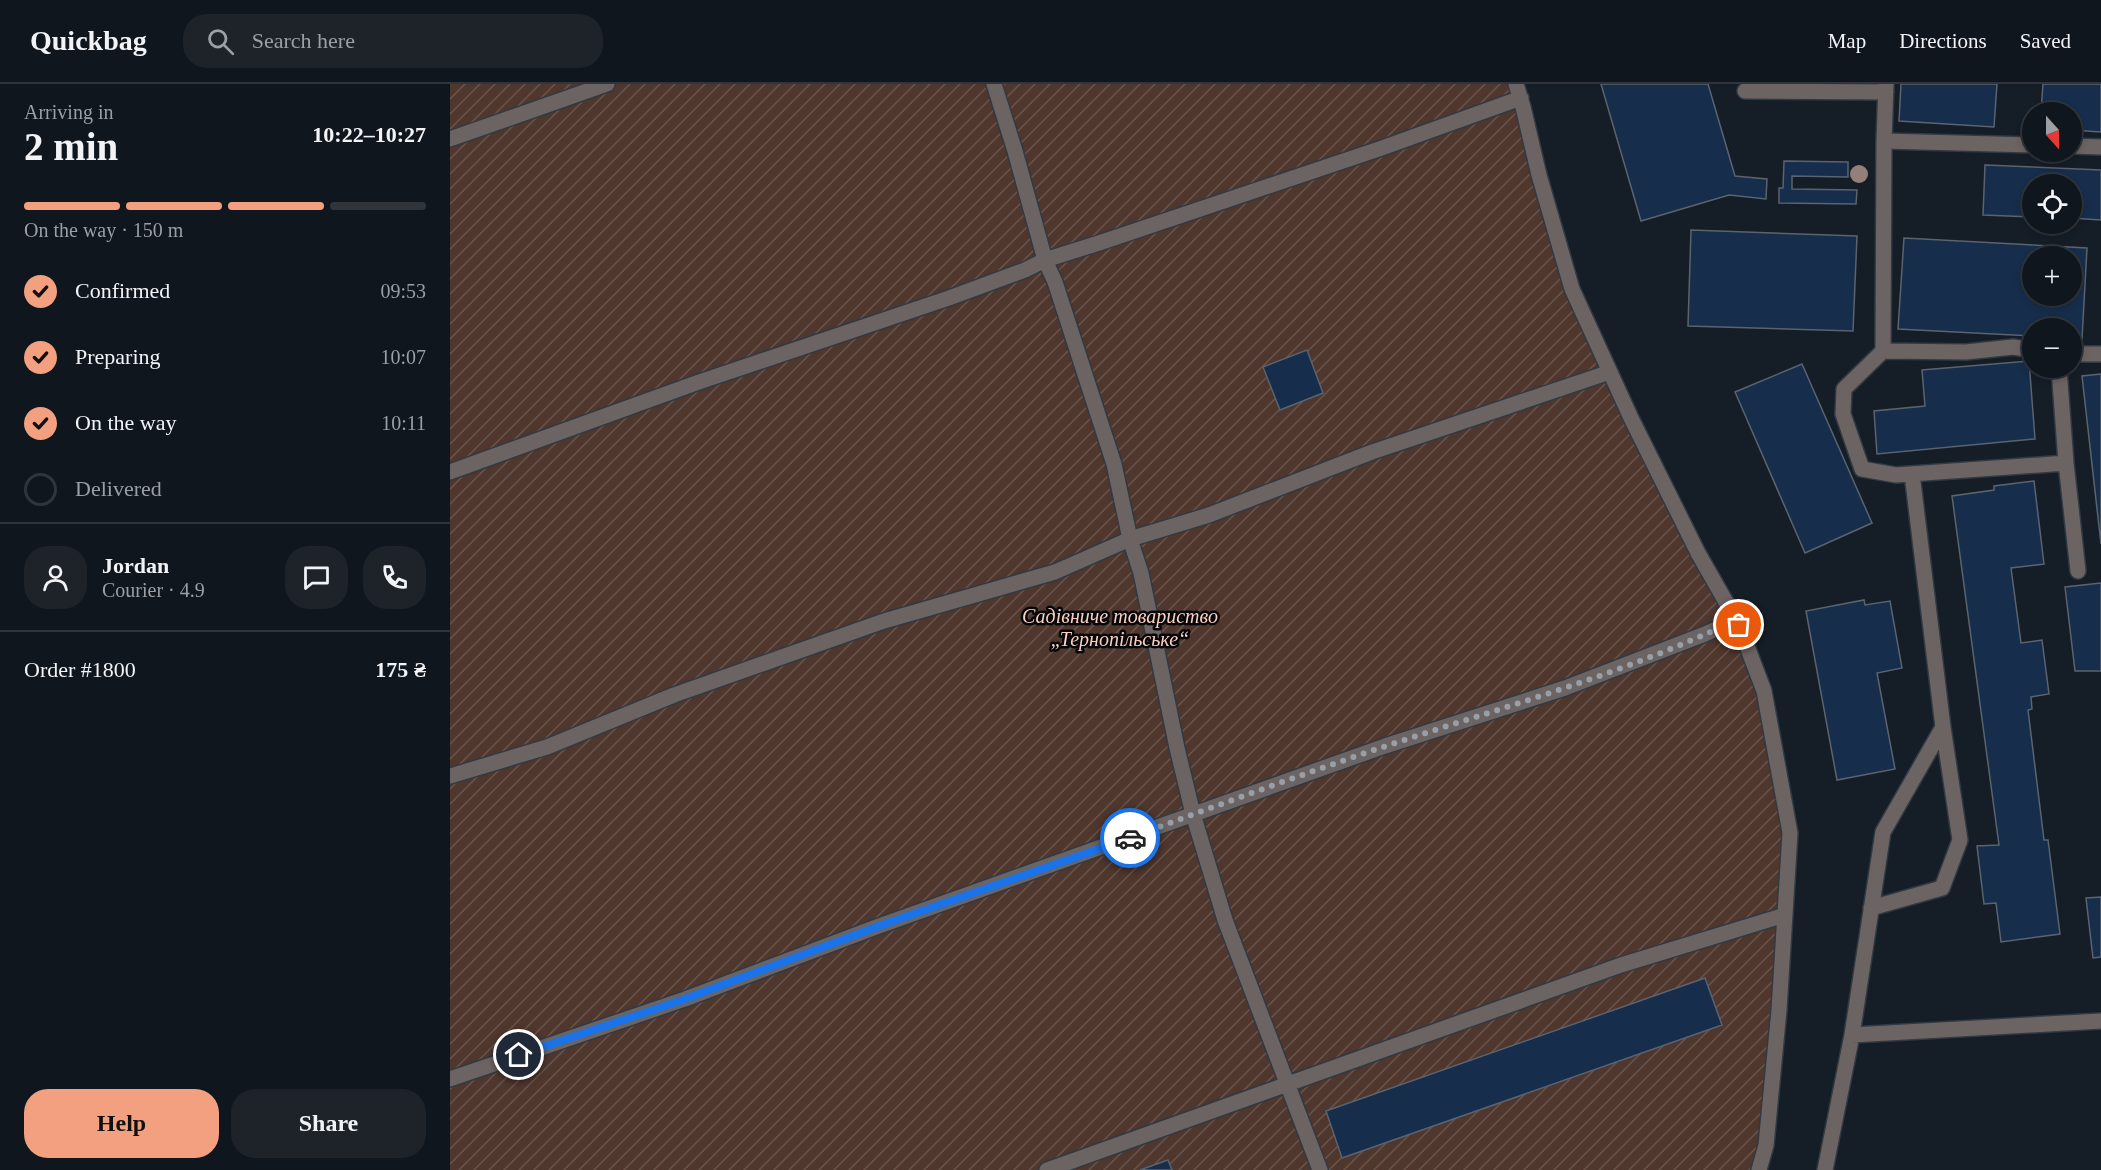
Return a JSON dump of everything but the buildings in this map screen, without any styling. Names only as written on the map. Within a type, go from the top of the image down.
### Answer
[{"type":"street","points":[[450,140],[607,84]]},
{"type":"street","points":[[994,84],[1045,260],[1055,282],[1114,464],[1130,539],[1141,573],[1193,814],[1225,920],[1320,1170]]},
{"type":"street","points":[[1745,91],[1886,88],[1883,351]]},
{"type":"street","points":[[450,472],[699,382],[949,298],[1025,270],[1045,260],[1379,149],[1519,91],[1539,175],[1572,289],[1698,553],[1736,620],[1764,691],[1790,833],[1779,1010],[1766,1145],[1759,1170]]},
{"type":"street","points":[[1884,141],[2022,145]]},
{"type":"street","points":[[2082,146],[2101,147]]},
{"type":"street","points":[[2022,349],[1966,352],[1883,351],[1844,389],[1843,414],[1862,469],[1896,475],[2066,463]]},
{"type":"street","points":[[2082,354],[2101,354]]},
{"type":"street","points":[[450,776],[547,747],[674,695],[884,621],[1055,572],[1130,539],[1209,514],[1372,452],[1610,372]]},
{"type":"street","points":[[2060,378],[2066,463],[2078,570]]},
{"type":"street","points":[[1871,908],[1942,888],[1960,840],[1943,727],[1912,474]]},
{"type":"street","points":[[450,1079],[685,999],[1385,746],[1565,688],[1736,620]]},
{"type":"street","points":[[1825,1170],[1852,1035],[1883,832],[1943,727]]},
{"type":"street","points":[[1047,1170],[1622,965],[1785,915]]},
{"type":"street","points":[[1852,1035],[2101,1021]]},
{"type":"green space","name":"Садівниче товариство „Тернопільське“","points":[[450,84],[1516,84],[1572,289],[1764,691],[1790,833],[1759,1170],[450,1170]]},
{"type":"way so far","points":[[1130,838],[1385,746],[1565,688],[1736,620],[1739,625]]},
{"type":"route","points":[[519,1055],[685,999],[879,926],[1130,838]]}]
